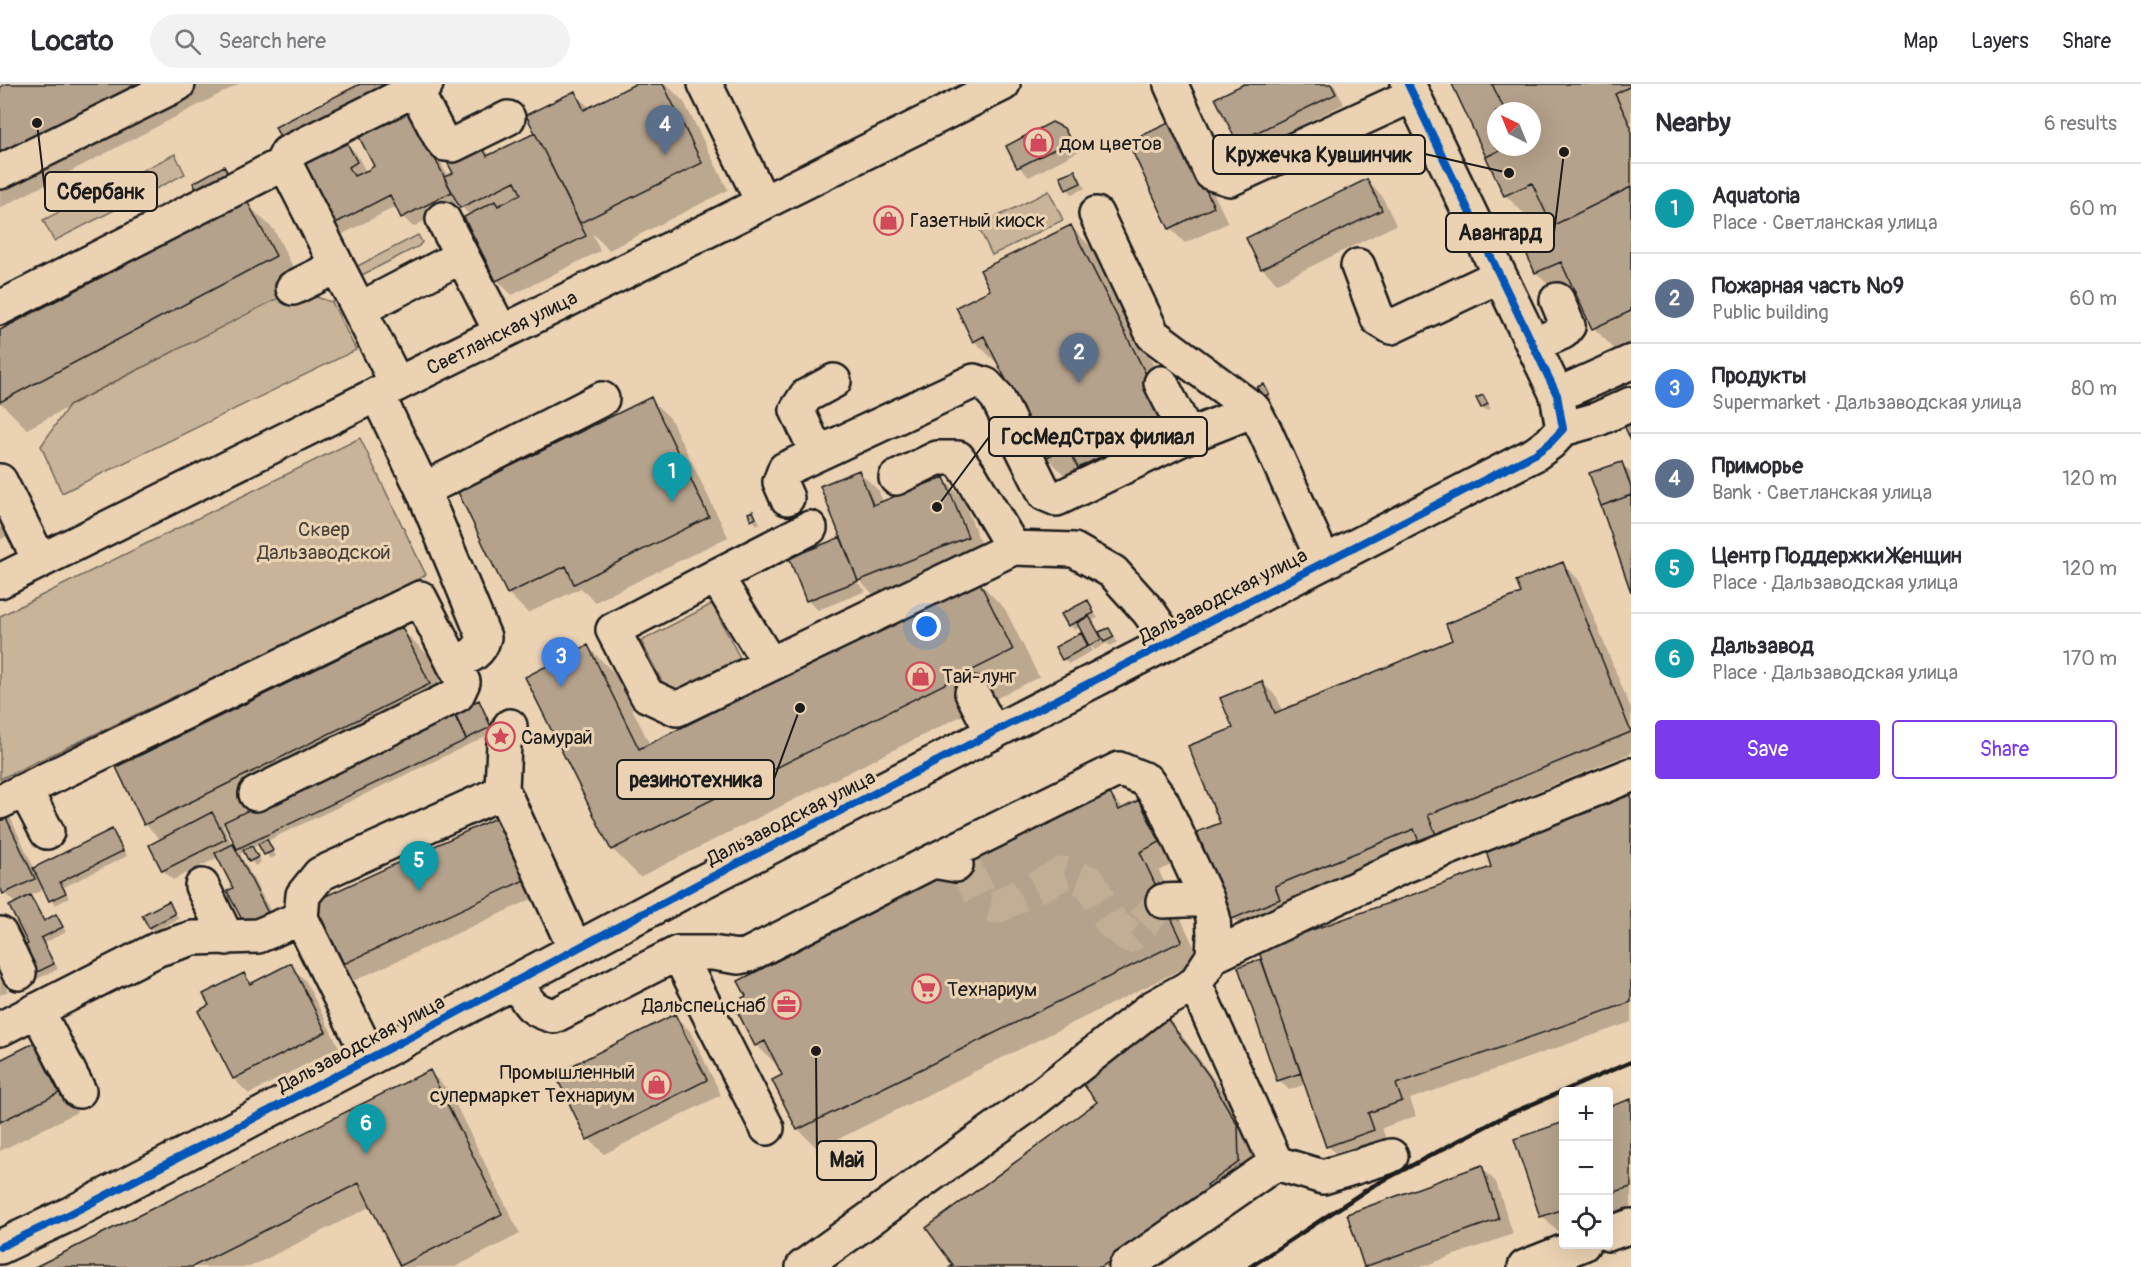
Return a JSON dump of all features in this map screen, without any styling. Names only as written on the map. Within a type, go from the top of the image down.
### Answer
[{"type":"street","points":[[0,172],[178,84]]},
{"type":"street","points":[[705,84],[763,203]]},
{"type":"street","name":"Светланская улица","points":[[0,581],[1003,84]]},
{"type":"street","points":[[1171,85],[1211,173],[1230,179],[1410,90],[1557,395],[1563,429],[1598,419],[1631,404]]},
{"type":"street","points":[[453,663],[482,648],[484,637],[423,490],[360,309],[284,159],[287,153],[421,87],[445,144],[453,145],[508,118]]},
{"type":"street","points":[[0,308],[285,163]]},
{"type":"street","points":[[1096,214],[1153,335],[1254,410],[1324,562]]},
{"type":"street","points":[[443,219],[501,332]]},
{"type":"street","points":[[360,309],[462,256]]},
{"type":"street","points":[[293,288],[337,266]]},
{"type":"street","points":[[1358,266],[1378,319],[1391,327],[1499,276]]},
{"type":"street","points":[[1533,345],[1563,332],[1568,326],[1557,300]]},
{"type":"street","points":[[1557,395],[1631,362]]},
{"type":"street","points":[[817,453],[797,410],[806,396],[834,381]]},
{"type":"street","points":[[787,498],[780,482],[785,469],[974,381],[986,385],[997,397],[1045,494],[1057,499],[1188,436],[1254,410]]},
{"type":"street","points":[[1161,383],[1188,436]]},
{"type":"street","points":[[423,490],[602,399]]},
{"type":"street","name":"Дальзаводская улица","points":[[0,1247],[70,1214],[575,949],[1535,454],[1563,429]]},
{"type":"street","points":[[896,478],[937,458],[958,458],[1013,548]]},
{"type":"street","points":[[0,481],[40,561]]},
{"type":"street","points":[[810,528],[613,630],[647,696],[677,709],[1013,548],[1074,550],[1113,572],[1149,612],[1170,642]]},
{"type":"street","points":[[717,576],[770,664]]},
{"type":"street","points":[[47,832],[13,796],[420,598],[463,682],[457,695],[256,794]]},
{"type":"street","points":[[972,693],[993,733]]},
{"type":"street","points":[[510,726],[504,744],[502,789],[575,949]]},
{"type":"street","points":[[516,981],[531,1007],[554,1016],[678,953],[712,952],[738,957],[748,955],[948,863],[1119,769],[1146,780],[1162,802],[1207,899],[1213,917],[1213,956]]},
{"type":"street","points":[[803,1267],[1027,1106],[1152,1008],[1195,984],[1213,956],[1400,868],[1631,775]]},
{"type":"street","points":[[370,1058],[301,918],[303,895],[320,874],[493,796],[502,789]]},
{"type":"street","points":[[202,886],[227,938]]},
{"type":"street","points":[[1163,901],[1207,899]]},
{"type":"street","points":[[0,1029],[158,950],[193,938],[258,936],[301,918]]},
{"type":"street","points":[[0,934],[19,973]]},
{"type":"street","points":[[678,953],[766,1128]]},
{"type":"street","points":[[1195,984],[1276,1163],[1323,1177],[1391,1156]]},
{"type":"street","points":[[38,1010],[79,1092]]},
{"type":"street","points":[[1126,1267],[1276,1163]]},
{"type":"street","points":[[1613,1232],[1631,1226]]},
{"type":"street","points":[[1525,1267],[1572,1249]]},
{"type":"green space","points":[[175,154],[185,174],[54,241],[43,220]]},
{"type":"green space","points":[[1049,191],[1063,220],[992,255],[978,226]]},
{"type":"green space","points":[[418,235],[422,242],[419,246],[356,278],[348,271]]},
{"type":"green space","points":[[294,290],[332,302],[356,350],[62,493],[41,446],[69,405]]},
{"type":"green space","name":"Сквер Дальзаводской","points":[[360,438],[426,575],[389,595],[0,779],[0,616]]},
{"type":"green space","points":[[712,604],[740,658],[669,695],[641,641]]},
{"type":"building","points":[[6,84],[137,84],[0,155],[0,87]]},
{"type":"building","points":[[360,84],[407,84],[285,147],[275,127]]},
{"type":"building","points":[[635,84],[663,84],[702,163],[580,223],[526,115],[575,91],[584,110]]},
{"type":"building","points":[[1244,84],[1331,84],[1336,94],[1237,142],[1215,98]]},
{"type":"building","points":[[1452,84],[1492,84],[1501,102],[1487,102],[1488,156],[1486,157]]},
{"type":"building","points":[[1492,84],[1631,84],[1615,94],[1631,127],[1631,187],[1552,226],[1532,183],[1504,196],[1486,157],[1541,156],[1541,102],[1501,102]]},
{"type":"building","points":[[409,108],[452,192],[401,218],[390,195],[326,228],[295,167],[346,141],[357,162],[349,167],[354,176],[368,170],[374,166],[358,135]]},
{"type":"building","points":[[1173,121],[1214,207],[1169,229],[1128,142]]},
{"type":"building","name":"дом цветов","points":[[1052,122],[1064,128],[1071,141],[1017,168],[1006,146]]},
{"type":"building","points":[[535,133],[586,236],[496,281],[464,217],[495,201],[498,206],[521,194],[515,181],[460,208],[444,177],[453,173],[446,160],[480,143],[487,156]]},
{"type":"building","points":[[224,166],[230,177],[198,193],[193,183]]},
{"type":"building","points":[[1075,170],[1081,183],[1066,190],[1060,176]]},
{"type":"building","points":[[1367,179],[1382,210],[1261,269],[1246,238]]},
{"type":"building","points":[[1631,187],[1631,311],[1592,329],[1561,262],[1535,273],[1521,241]]},
{"type":"building","points":[[247,201],[276,256],[0,402],[0,330]]},
{"type":"building","points":[[1071,225],[1170,422],[1078,468],[1068,447],[1045,458],[984,336],[973,342],[956,307],[990,290],[980,270]]},
{"type":"building","points":[[1264,384],[1269,394],[1262,397],[1257,387]]},
{"type":"building","points":[[1483,395],[1488,404],[1481,408],[1476,398]]},
{"type":"building","points":[[651,397],[709,517],[574,584],[566,566],[507,594],[458,492]]},
{"type":"building","points":[[1631,411],[1631,441],[1620,416]]},
{"type":"building","points":[[1622,462],[1631,487],[1631,495],[1601,506],[1589,473]]},
{"type":"building","points":[[859,470],[873,505],[944,477],[968,537],[858,581],[820,486]]},
{"type":"building","points":[[1631,495],[1631,592],[1601,506]]},
{"type":"building","points":[[753,511],[756,518],[751,521],[748,513]]},
{"type":"building","points":[[841,537],[858,581],[806,601],[789,558]]},
{"type":"building","points":[[1563,562],[1631,732],[1428,815],[1437,837],[1420,844],[1414,829],[1275,886],[1280,899],[1232,919],[1197,832],[1220,823],[1188,746],[1233,728],[1220,698],[1262,681],[1275,713],[1452,640],[1446,624],[1521,593],[1516,581]]},
{"type":"building","points":[[978,579],[1013,650],[611,850],[525,677],[588,645],[639,749]]},
{"type":"building","points":[[1088,600],[1094,613],[1068,626],[1061,614]]},
{"type":"building","points":[[1089,616],[1102,639],[1089,646],[1077,623]]},
{"type":"building","points":[[402,627],[430,684],[144,825],[116,767]]},
{"type":"building","points":[[1109,628],[1114,637],[1104,642],[1099,632]]},
{"type":"building","points":[[1081,633],[1088,646],[1062,660],[1055,647]]},
{"type":"building","points":[[479,700],[491,727],[466,739],[454,712]]},
{"type":"building","points":[[453,712],[466,740],[237,849],[224,822]]},
{"type":"building","points":[[1631,788],[1631,1002],[1396,1084],[1402,1101],[1368,1113],[1374,1130],[1326,1147],[1258,949],[1491,867],[1485,848],[1591,811],[1588,803]]},
{"type":"building","points":[[1110,793],[1119,810],[1139,800],[1160,842],[1140,852],[1182,941],[797,1130],[772,1080],[782,1075],[765,1041],[755,1046],[733,1003],[746,996],[738,981]]},
{"type":"building","points":[[0,805],[35,879],[3,894],[0,887]]},
{"type":"building","points":[[212,812],[226,839],[162,871],[149,845]]},
{"type":"building","points":[[502,815],[531,877],[335,968],[306,905]]},
{"type":"building","points":[[112,829],[123,851],[60,882],[66,893],[49,901],[33,868]]},
{"type":"building","points":[[267,839],[273,851],[264,855],[258,844]]},
{"type":"building","points":[[233,844],[271,919],[248,931],[227,891],[233,888],[215,853]]},
{"type":"building","points":[[252,846],[258,857],[249,862],[243,850]]},
{"type":"building","points":[[30,895],[44,921],[56,914],[63,927],[41,938],[54,964],[29,976],[16,950],[28,944],[9,906]]},
{"type":"building","points":[[169,901],[175,914],[149,928],[142,915]]},
{"type":"building","points":[[1261,959],[1301,1073],[1277,1081],[1238,967]]},
{"type":"building","points":[[291,963],[326,1032],[233,1079],[198,1011],[209,1005],[203,994],[244,973],[250,984]]},
{"type":"building","points":[[675,1014],[707,1080],[587,1140],[555,1074]]},
{"type":"building","points":[[1166,1017],[1209,1076],[1238,1126],[1239,1162],[1207,1185],[1211,1191],[1101,1267],[950,1267],[953,1265],[926,1228],[1097,1102],[1080,1080]]},
{"type":"building","points":[[34,1043],[59,1093],[0,1122],[0,1060]]},
{"type":"building","points":[[430,1070],[502,1214],[400,1266],[359,1183],[192,1267],[35,1267]]},
{"type":"building","points":[[1631,1099],[1631,1187],[1613,1192],[1613,1141],[1613,1105]]},
{"type":"building","points":[[1559,1124],[1559,1211],[1540,1217],[1514,1139]]},
{"type":"building","points":[[1482,1165],[1499,1219],[1364,1267],[1347,1214]]},
{"type":"tunnel","points":[[964,866],[985,904],[997,907],[1064,873],[1090,882],[1112,924],[1130,936],[1163,901]]},
{"type":"railway","points":[[1250,1267],[1371,1187],[1509,1114],[1631,1062]]},
{"type":"cycle path","points":[[0,1247],[70,1214],[698,884],[1535,454],[1550,443],[1563,429],[1557,395],[1408,84]]},
{"type":"place","name":"Сбербанк","points":[[37,123]]},
{"type":"place","name":"дом цветов","points":[[1038,143]]},
{"type":"place","name":"Авангард","points":[[1564,152]]},
{"type":"place","name":"Приморье","points":[[665,155]]},
{"type":"place","name":"Кружечка Кувшинчик","points":[[1509,173]]},
{"type":"place","name":"Газетный киоск","points":[[889,220]]},
{"type":"place","name":"Пожарная часть №9","points":[[1079,383]]},
{"type":"place","name":"Aquatoria","points":[[672,502]]},
{"type":"place","name":"ГосМедСтрах филиал","points":[[937,507]]},
{"type":"place","name":"Тай-лунг","points":[[921,676]]},
{"type":"place","name":"Продукты","points":[[561,687]]},
{"type":"place","name":"резинотехника","points":[[800,708]]},
{"type":"place","name":"Самурай","points":[[500,737]]},
{"type":"place","name":"Центр Поддержки Женщин","points":[[419,891]]},
{"type":"place","name":"Технариум","points":[[926,989]]},
{"type":"place","name":"Дальспецснаб","points":[[787,1005]]},
{"type":"place","name":"Май","points":[[816,1051]]},
{"type":"place","name":"Промышленный супермаркет Технариум","points":[[656,1084]]},
{"type":"place","name":"Дальзавод","points":[[366,1154]]}]
